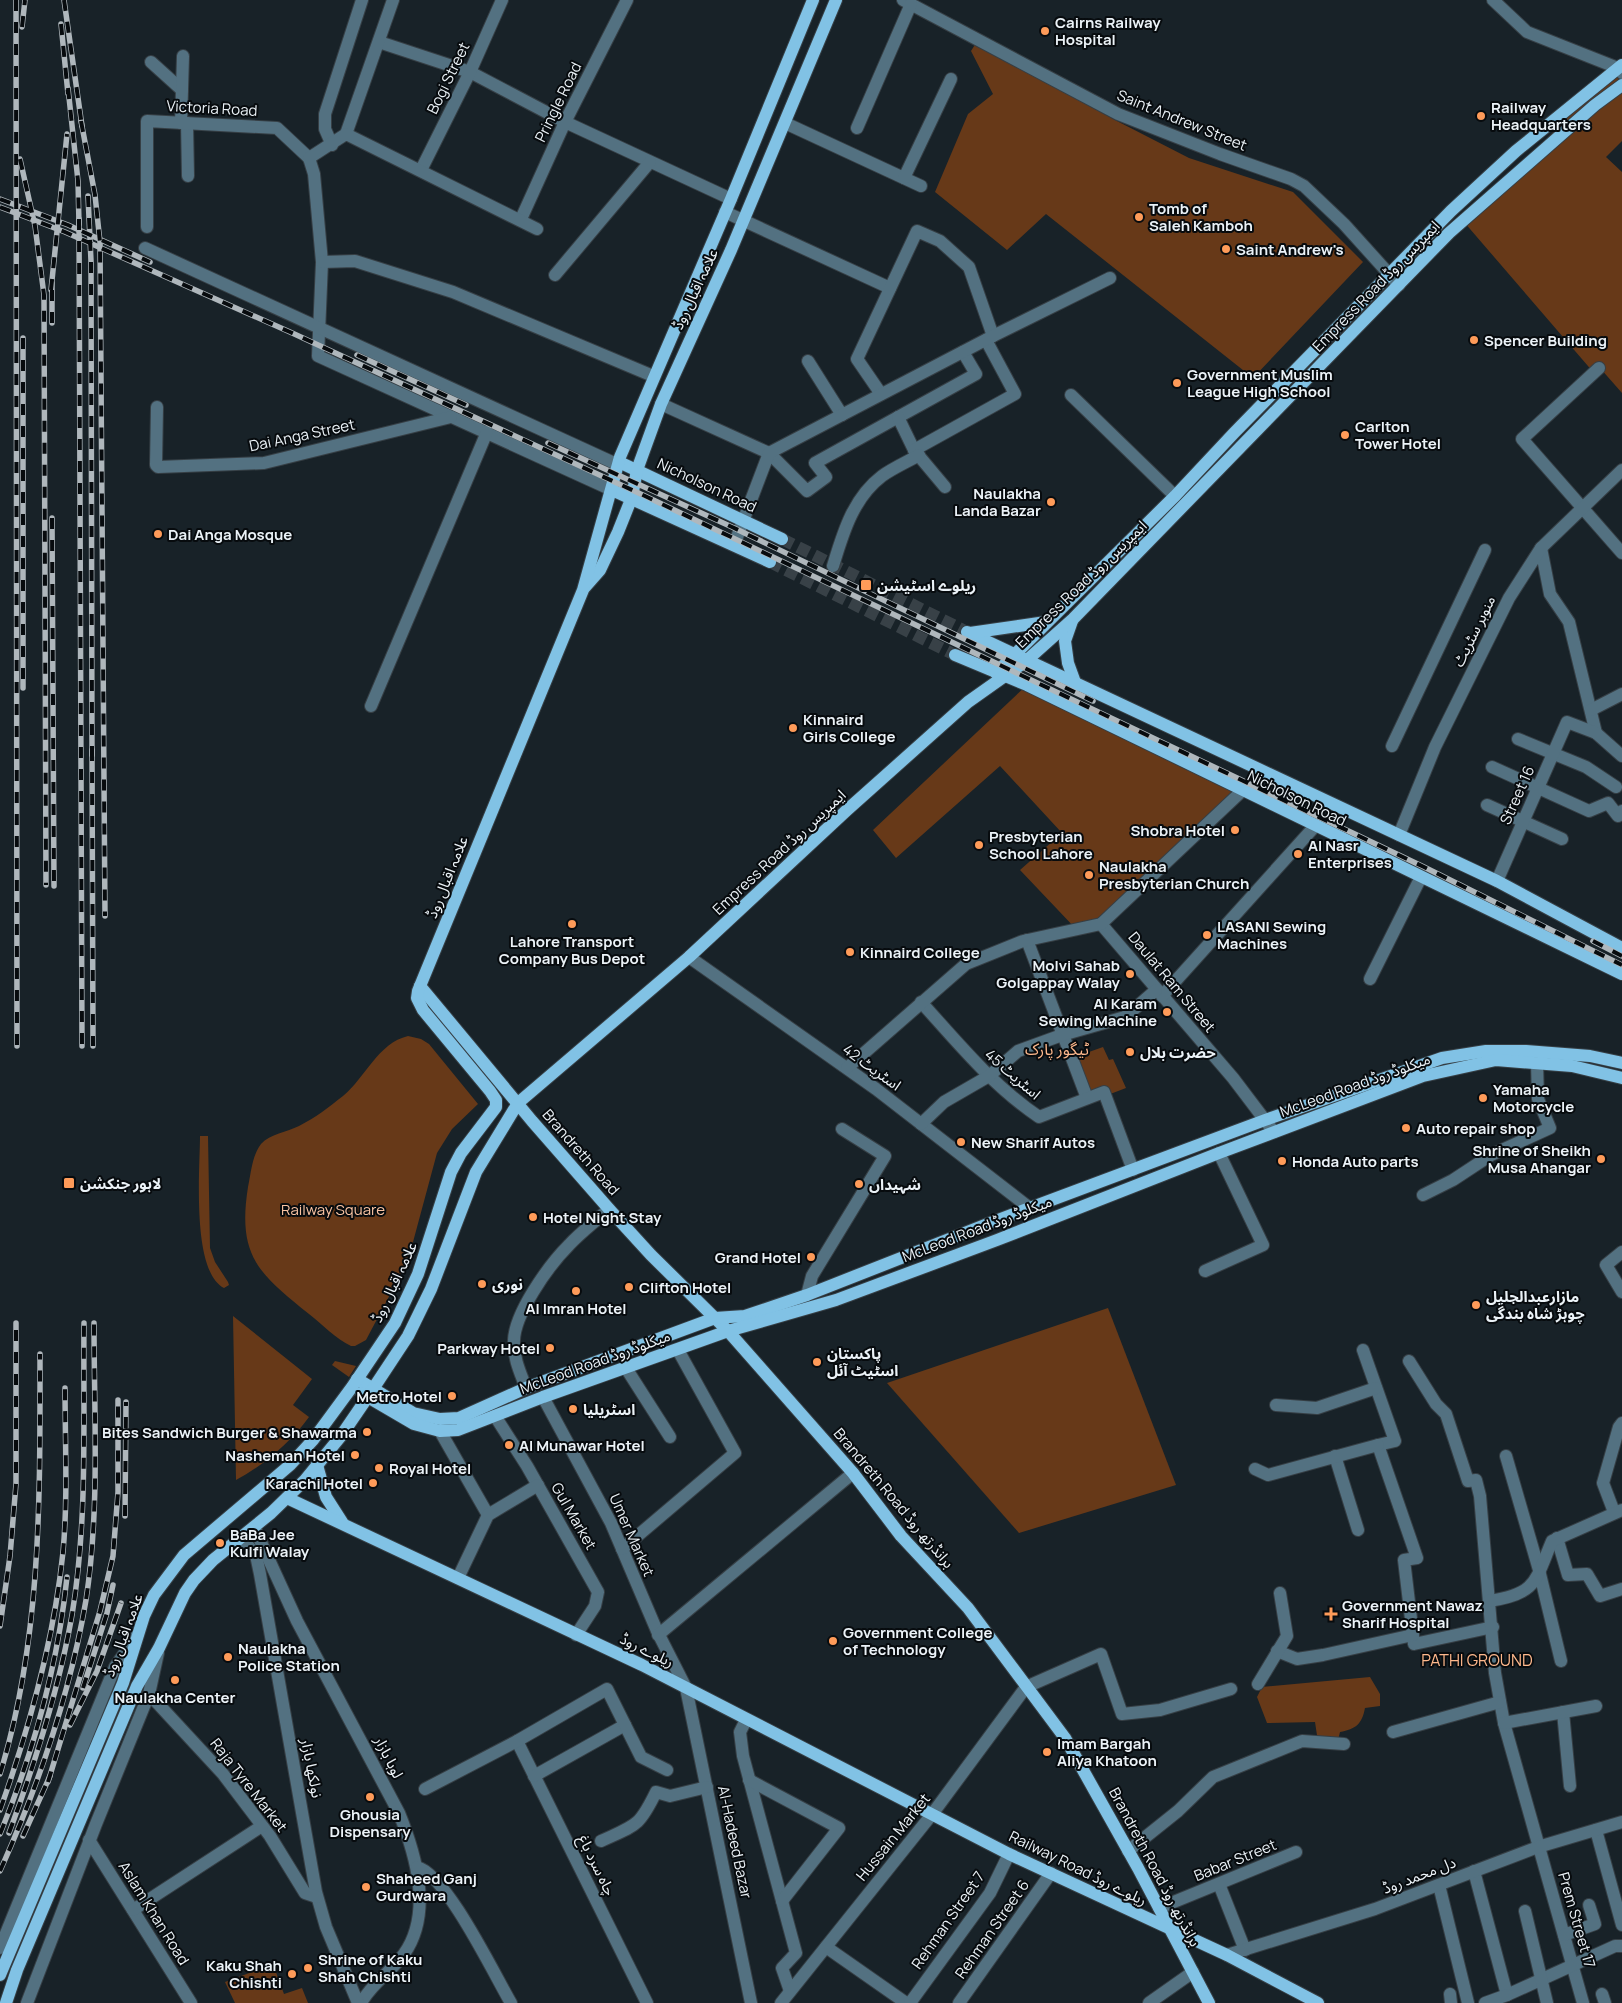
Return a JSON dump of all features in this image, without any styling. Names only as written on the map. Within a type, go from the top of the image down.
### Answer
[{"type":"main road","name":"علامہ اقبال روڈ","points":[[0,1975],[123,1683],[140,1630],[154,1595],[184,1555],[290,1465],[313,1440],[354,1383],[395,1323],[418,1274],[451,1172],[461,1153],[496,1106],[496,1100],[490,1091],[423,1010],[417,998],[420,986],[583,590],[619,462],[653,376],[731,200],[813,0]]},
{"type":"main road","name":"علامہ اقبال روڈ","points":[[583,590],[600,570],[632,497],[637,470],[661,404],[743,221],[836,0]]},
{"type":"main road","name":"Empress Road ایمپریس روڈ","points":[[1000,675],[1014,654],[1175,496],[1389,273],[1516,151],[1621,69]]},
{"type":"main road","name":"Empress Road ایمپریس روڈ","points":[[518,1103],[689,957],[847,810],[968,702],[1000,675],[1026,661],[1073,619],[1449,233],[1595,105],[1622,85]]},
{"type":"main road","name":"Nicholson Road","points":[[619,462],[782,539]]},
{"type":"main road","points":[[612,490],[632,497],[770,562]]},
{"type":"main road","points":[[1073,619],[1064,641],[1068,663],[1076,685]]},
{"type":"main road","name":"Nicholson Road","points":[[1046,622],[968,633],[1496,881],[1622,948]]},
{"type":"main road","name":"Nicholson Road","points":[[955,655],[1243,790],[1622,974]]},
{"type":"main road","name":"Brandreth Road","points":[[420,986],[609,1209],[651,1255],[728,1331]]},
{"type":"main road","name":"McLeod Road میکلوڈ روڈ","points":[[370,1394],[413,1413],[448,1419],[458,1418],[526,1388],[715,1318],[745,1316],[807,1295],[990,1223],[1265,1120],[1442,1058],[1486,1050],[1526,1050],[1590,1056],[1622,1064]]},
{"type":"main road","name":"McLeod Road میکلوڈ روڈ","points":[[354,1383],[407,1420],[440,1431],[458,1430],[543,1397],[728,1331],[836,1300],[997,1240],[1376,1093],[1454,1068],[1496,1060],[1572,1066],[1622,1078]]},
{"type":"main road","name":"علامہ اقبال روڈ","points":[[6,2003],[25,1952],[137,1686],[159,1648],[185,1593],[194,1580],[287,1498],[317,1465],[370,1394],[408,1336],[435,1280],[476,1172],[518,1103]]},
{"type":"main road","points":[[990,1223],[997,1240]]},
{"type":"main road","name":"Brandreth Road برانڈرتھ روڈ","points":[[728,1331],[853,1473],[901,1536],[968,1608],[1065,1738],[1209,2003]]},
{"type":"main road","points":[[317,1465],[326,1497],[343,1524]]},
{"type":"main road","name":"ریلوے روڈ","points":[[287,1498],[686,1688],[933,1813]]},
{"type":"main road","name":"Railway Road ریلوے روڈ","points":[[933,1813],[1009,1854],[1227,1956],[1318,2003]]},
{"type":"street","points":[[332,145],[325,129],[325,114],[362,0]]},
{"type":"street","points":[[393,0],[346,134],[332,145],[308,158],[314,174],[322,262],[318,356],[612,490]]},
{"type":"street","name":"Bogi Street","points":[[421,170],[470,72],[502,0]]},
{"type":"street","name":"Pringle Road","points":[[521,219],[565,122],[627,0]]},
{"type":"street","points":[[1493,0],[1527,32],[1621,69]]},
{"type":"street","points":[[857,128],[907,2]]},
{"type":"street","name":"Saint Andrew Street","points":[[907,2],[1118,114],[1220,154],[1291,178],[1304,186],[1344,224],[1399,285]]},
{"type":"street","points":[[379,42],[470,72],[565,122],[731,200]]},
{"type":"street","points":[[183,56],[182,90],[188,176]]},
{"type":"street","points":[[151,62],[182,90]]},
{"type":"street","points":[[904,178],[952,79]]},
{"type":"street","name":"Victoria Road","points":[[147,227],[147,122],[277,128],[308,158]]},
{"type":"street","points":[[785,123],[920,186]]},
{"type":"street","points":[[346,134],[521,219],[537,229]]},
{"type":"street","points":[[555,275],[650,162]]},
{"type":"street","points":[[725,212],[890,288]]},
{"type":"street","points":[[833,566],[846,522],[862,497],[881,476],[1015,394],[989,338],[969,267],[940,241],[916,231],[857,359],[881,394]]},
{"type":"street","points":[[146,248],[612,462],[619,462]]},
{"type":"street","points":[[322,262],[355,261],[453,292],[653,376]]},
{"type":"street","points":[[734,545],[769,453],[989,338],[1110,278]]},
{"type":"street","points":[[661,404],[769,453],[807,491],[826,477],[815,462],[976,374],[963,352]]},
{"type":"street","points":[[808,361],[842,415]]},
{"type":"street","points":[[1599,368],[1522,439],[1622,552]]},
{"type":"street","points":[[1070,395],[1175,496]]},
{"type":"street","name":"Dai Anga Street","points":[[157,407],[157,466],[264,463],[452,417]]},
{"type":"street","points":[[898,417],[916,453],[945,487]]},
{"type":"street","points":[[371,706],[487,432]]},
{"type":"street","name":"منوہر سٹریٹ","points":[[1399,835],[1435,747],[1503,610],[1541,548],[1622,470]]},
{"type":"street","points":[[1541,548],[1550,594],[1569,622],[1596,733],[1622,756]]},
{"type":"street","points":[[1392,746],[1485,550]]},
{"type":"street","points":[[1591,710],[1622,694]]},
{"type":"street","name":"Street 16","points":[[1496,881],[1566,722],[1596,733]]},
{"type":"street","points":[[1518,739],[1586,768],[1616,787]]},
{"type":"street","points":[[1492,767],[1589,811],[1608,802],[1618,816],[1622,811]]},
{"type":"street","points":[[847,1068],[966,964],[1026,940],[1101,924],[1243,790]]},
{"type":"street","points":[[1487,804],[1562,839]]},
{"type":"street","points":[[921,1124],[944,1102],[989,1076],[1018,1051],[1062,1035],[1124,1017],[1159,993],[1316,825]]},
{"type":"street","points":[[1370,979],[1420,877]]},
{"type":"street","name":"Daulat Ram Street","points":[[1101,924],[1274,1132]]},
{"type":"street","points":[[1026,940],[1087,1098]]},
{"type":"street","name":"اسٹریٹ 42","points":[[689,957],[847,1068],[1031,1208]]},
{"type":"street","name":"اسٹریٹ 45","points":[[921,1002],[989,1076],[1017,1102],[1039,1117],[1104,1092],[1132,1170]]},
{"type":"street","points":[[1423,1195],[1453,1180],[1491,1156],[1550,1128],[1538,1099],[1537,1063]]},
{"type":"street","points":[[807,1295],[812,1276],[885,1156],[842,1129]]},
{"type":"street","points":[[1205,1271],[1262,1246],[1219,1153]]},
{"type":"street","points":[[526,1388],[516,1362],[513,1342],[518,1319],[535,1291],[568,1246],[609,1209]]},
{"type":"street","points":[[1622,1252],[1606,1265],[1622,1292]]},
{"type":"street","points":[[622,1549],[734,1454],[678,1350]]},
{"type":"street","points":[[1255,1469],[1268,1474],[1394,1441],[1363,1350]]},
{"type":"street","name":"Prem Street 17","points":[[1409,1361],[1436,1404],[1446,1414],[1468,1481],[1476,1480],[1480,1496],[1493,1627],[1495,1673],[1504,1723],[1583,2003]]},
{"type":"street","points":[[626,1368],[670,1437]]},
{"type":"street","points":[[1276,1405],[1317,1408],[1376,1388]]},
{"type":"street","name":"Umer Market","points":[[543,1397],[608,1516],[658,1635],[686,1688]]},
{"type":"street","name":"Gul Market","points":[[495,1416],[538,1485],[598,1592],[595,1606],[576,1635]]},
{"type":"street","points":[[1489,1601],[1523,1593],[1536,1579],[1552,1541],[1618,1511],[1603,1483],[1619,1427],[1622,1423]]},
{"type":"street","points":[[440,1431],[488,1515]]},
{"type":"street","points":[[1378,1445],[1417,1558],[1404,1560],[1414,1644],[1493,1627]]},
{"type":"street","points":[[1335,1456],[1358,1530]]},
{"type":"street","points":[[1506,1456],[1540,1570],[1561,1662]]},
{"type":"street","points":[[658,1635],[853,1473]]},
{"type":"street","points":[[458,1578],[488,1515],[538,1485]]},
{"type":"street","name":"لوہا بازار","points":[[254,1527],[297,1621],[399,1813],[410,1841],[416,1867],[417,1926],[405,1952],[375,1983],[359,2003]]},
{"type":"street","name":"نولکھا بازار","points":[[242,1537],[256,1556],[260,1574],[317,1897],[326,1928],[359,2003]]},
{"type":"street","points":[[1557,1538],[1568,1575],[1587,1574],[1600,1596],[1622,1590]]},
{"type":"street","points":[[1258,1684],[1287,1636],[1280,1593]]},
{"type":"street","points":[[0,1948],[115,1667],[140,1630]]},
{"type":"street","points":[[1277,1651],[1297,1659],[1413,1635]]},
{"type":"street","points":[[27,2003],[149,1694],[159,1648]]},
{"type":"street","points":[[1026,1687],[1101,1654],[1122,1714],[1160,1710],[1231,1689]]},
{"type":"street","name":"Hussain Market","points":[[781,2003],[933,1813],[1026,1687]]},
{"type":"street","name":"Al-Hadeed Bazar","points":[[686,1688],[751,2003]]},
{"type":"street","points":[[425,1789],[517,1741],[608,1689],[641,1756],[667,1770]]},
{"type":"street","name":"Raja Tyre Market","points":[[149,1694],[223,1774],[262,1826],[305,1893],[317,1897]]},
{"type":"street","points":[[1392,1732],[1500,1702]]},
{"type":"street","points":[[1504,1723],[1596,1706]]},
{"type":"street","points":[[1562,1712],[1570,1786]]},
{"type":"street","points":[[746,1720],[740,1732],[743,1756],[796,1953],[782,1968],[790,1991]]},
{"type":"street","points":[[534,1776],[625,1725]]},
{"type":"street","name":"چاہ سرد باغ","points":[[517,1741],[647,2003]]},
{"type":"street","points":[[1128,1851],[1178,1811],[1214,1777],[1302,1741],[1344,1744]]},
{"type":"street","points":[[749,1780],[839,1828],[782,1901]]},
{"type":"street","points":[[601,1841],[637,1824],[644,1817],[656,1792],[670,1796],[707,1787]]},
{"type":"street","name":"دل محمد روڈ","points":[[1227,1956],[1375,1909],[1538,1847],[1622,1822]]},
{"type":"street","points":[[133,1910],[262,1826]]},
{"type":"street","points":[[1596,1830],[1622,1925]]},
{"type":"street","name":"Aslam Khan Road","points":[[90,1840],[191,2003]]},
{"type":"street","name":"Babar Street","points":[[1159,1908],[1296,1852]]},
{"type":"street","name":"Rehman Street 7","points":[[910,2003],[990,1893],[1009,1854]]},
{"type":"street","points":[[416,1867],[425,1869],[448,1896],[511,2003]]},
{"type":"street","points":[[1474,1871],[1507,1994]]},
{"type":"street","name":"Rehman Street 6","points":[[960,2003],[1051,1873]]},
{"type":"street","points":[[1219,1884],[1245,1950]]},
{"type":"street","points":[[1439,1885],[1468,2003]]},
{"type":"street","points":[[1564,1934],[1595,1924],[1589,1905]]},
{"type":"street","points":[[1524,1911],[1547,2003]]},
{"type":"street","points":[[1485,2003],[1542,1979],[1573,1963],[1614,1946],[1622,1946]]},
{"type":"street","points":[[826,1947],[906,2003]]},
{"type":"street","points":[[1150,2003],[1193,1972]]},
{"type":"green space","points":[[976,43],[1115,120],[1189,158],[1293,192],[1363,262],[1253,378],[1046,214],[1007,250],[935,192],[968,114],[993,94],[971,51]]},
{"type":"green space","points":[[1619,66],[1622,72],[1622,141],[1606,157],[1622,172],[1622,393],[1600,368],[1594,373],[1464,222]]},
{"type":"green space","name":"Naulakha Presbyterian Church","points":[[1027,685],[1243,790],[1101,924],[1076,929],[1020,870],[1062,833],[1000,766],[896,858],[873,830]]},
{"type":"green space","name":"Railway Square","points":[[408,1036],[421,1039],[429,1044],[478,1104],[452,1129],[437,1153],[413,1242],[403,1270],[366,1340],[351,1346],[277,1287],[256,1261],[249,1247],[246,1230],[245,1211],[248,1187],[254,1159],[261,1144],[274,1135],[305,1123],[327,1108],[351,1089],[380,1053],[397,1040]]},
{"type":"green space","points":[[1103,1047],[1109,1060],[1113,1059],[1126,1088],[1105,1096],[1087,1098],[1072,1058]]},
{"type":"green space","points":[[200,1136],[208,1136],[210,1248],[215,1262],[228,1282],[229,1285],[224,1288],[213,1278],[206,1262],[202,1241],[199,1194]]},
{"type":"green space","points":[[1108,1308],[1176,1485],[1019,1533],[887,1383]]},
{"type":"green space","points":[[233,1316],[312,1379],[293,1405],[309,1417],[276,1452],[236,1480]]},
{"type":"green space","points":[[335,1361],[356,1366],[349,1377],[332,1365]]},
{"type":"green space","points":[[1370,1677],[1380,1694],[1380,1706],[1365,1708],[1362,1718],[1357,1725],[1340,1732],[1337,1744],[1318,1742],[1315,1722],[1267,1723],[1257,1697],[1262,1687]]},
{"type":"green space","points":[[273,1964],[284,1994],[302,1988],[308,2003],[235,2003],[225,1982]]},
{"type":"tunnel","points":[[782,539],[967,632]]},
{"type":"tunnel","points":[[770,562],[955,655]]},
{"type":"railway","points":[[16,0],[17,1046]]},
{"type":"railway","points":[[22,27],[25,0]]},
{"type":"railway","points":[[64,0],[82,126]]},
{"type":"railway","points":[[61,24],[68,94]]},
{"type":"railway","points":[[68,88],[78,181],[79,224]]},
{"type":"railway","points":[[81,121],[95,195],[100,242],[105,916]]},
{"type":"railway","points":[[51,290],[67,134]]},
{"type":"railway","points":[[20,159],[35,226],[44,295],[46,885]]},
{"type":"railway","points":[[88,196],[91,261],[92,755]]},
{"type":"railway","points":[[0,199],[68,225],[150,262]]},
{"type":"railway","points":[[0,207],[65,232],[290,332],[645,496],[1424,867],[1622,965]]},
{"type":"railway","points":[[79,219],[82,1046]]},
{"type":"railway","points":[[52,283],[52,323]]},
{"type":"railway","points":[[23,338],[23,688]]},
{"type":"railway","points":[[357,355],[466,405]]},
{"type":"railway","points":[[548,443],[732,527],[1093,701]]},
{"type":"railway","points":[[52,518],[54,886]]},
{"type":"railway","points":[[92,750],[93,1046]]},
{"type":"railway","points":[[1593,941],[1622,956]]},
{"type":"railway","points":[[0,1626],[10,1556],[16,1484],[16,1323]]},
{"type":"railway","points":[[9,1833],[45,1726],[67,1643],[72,1615],[83,1506],[84,1323]]},
{"type":"railway","points":[[0,1871],[28,1805],[52,1738],[71,1670],[86,1600],[95,1496],[94,1323]]},
{"type":"railway","points":[[0,1774],[14,1723],[31,1619],[36,1566],[40,1460],[40,1354]]},
{"type":"railway","points":[[0,1810],[31,1715],[54,1618],[63,1552],[65,1511],[65,1388]]},
{"type":"railway","points":[[48,1782],[100,1611],[113,1556],[118,1492],[118,1400]]},
{"type":"railway","points":[[125,1516],[126,1402]]},
{"type":"railway","points":[[0,1834],[23,1772],[51,1675],[67,1577]]},
{"type":"railway","points":[[83,1688],[107,1613],[113,1585]]},
{"type":"railway","points":[[70,1725],[97,1671],[121,1603]]},
{"type":"railway","points":[[23,1836],[50,1776]]},
{"type":"place","name":"Cairns Railway Hospital","points":[[1045,31]]},
{"type":"place","name":"Railway Headquarters","points":[[1481,116]]},
{"type":"place","name":"Tomb of Saleh Kamboh","points":[[1139,217]]},
{"type":"place","name":"Saint Andrew's","points":[[1226,249]]},
{"type":"place","name":"Spencer Building","points":[[1474,340]]},
{"type":"place","name":"Government Muslim League High School","points":[[1177,383]]},
{"type":"place","name":"Carlton Tower Hotel","points":[[1345,435]]},
{"type":"place","name":"Naulakha Landa Bazar","points":[[1051,502]]},
{"type":"place","name":"Dai Anga Mosque","points":[[158,534]]},
{"type":"place","name":"ریلوے اسٹیشن","points":[[866,585]]},
{"type":"place","name":"Kinnaird Girls College","points":[[793,728]]},
{"type":"place","name":"Shobra Hotel","points":[[1235,830]]},
{"type":"place","name":"Presbyterian School Lahore","points":[[979,845]]},
{"type":"place","name":"Al Nasr Enterprises","points":[[1298,854]]},
{"type":"place","name":"Naulakha Presbyterian Church","points":[[1089,875]]},
{"type":"place","name":"Lahore Transport Company Bus Depot","points":[[572,924]]},
{"type":"place","name":"LASANI Sewing Machines","points":[[1207,935]]},
{"type":"place","name":"Kinnaird College","points":[[850,952]]},
{"type":"place","name":"Molvi Sahab Golgappay Walay","points":[[1130,974]]},
{"type":"place","name":"Al Karam Sewing Machine","points":[[1167,1012]]},
{"type":"place","name":"حضرت بلال","points":[[1130,1052]]},
{"type":"place","name":"Yamaha Motorcycle","points":[[1483,1098]]},
{"type":"place","name":"Auto repair shop","points":[[1406,1128]]},
{"type":"place","name":"New Sharif Autos","points":[[961,1142]]},
{"type":"place","name":"Shrine of Sheikh Musa Ahangar","points":[[1601,1159]]},
{"type":"place","name":"Honda Auto parts","points":[[1282,1161]]},
{"type":"place","name":"لاہور جنکشن","points":[[69,1183]]},
{"type":"place","name":"شہیداں","points":[[859,1184]]},
{"type":"place","name":"Hotel Night Stay","points":[[533,1217]]},
{"type":"place","name":"Grand Hotel","points":[[811,1257]]},
{"type":"place","name":"نوری","points":[[482,1284]]},
{"type":"place","name":"Clifton Hotel","points":[[629,1287]]},
{"type":"place","name":"Al Imran Hotel","points":[[576,1291]]},
{"type":"place","name":"مازارعبدالجلیل چوہڑ شاہ بندگی","points":[[1476,1305]]},
{"type":"place","name":"Parkway Hotel","points":[[550,1348]]},
{"type":"place","name":"پاکستان اسٹیٹ آئل","points":[[817,1362]]},
{"type":"place","name":"Metro Hotel","points":[[452,1396]]},
{"type":"place","name":"اسٹریلیا","points":[[573,1409]]},
{"type":"place","name":"Bites Sandwich Burger & Shawarma","points":[[367,1432]]},
{"type":"place","name":"Al Munawar Hotel","points":[[509,1445]]},
{"type":"place","name":"Nasheman Hotel","points":[[355,1455]]},
{"type":"place","name":"Royal Hotel","points":[[379,1468]]},
{"type":"place","name":"Karachi Hotel","points":[[373,1483]]},
{"type":"place","name":"BaBa Jee Kulfi Walay","points":[[220,1543]]},
{"type":"place","name":"Government Nawaz Sharif Hospital","points":[[1331,1614]]},
{"type":"place","name":"Government College of Technology","points":[[833,1641]]},
{"type":"place","name":"Naulakha Police Station","points":[[228,1657]]},
{"type":"place","name":"Naulakha Center","points":[[175,1680]]},
{"type":"place","name":"Imam Bargah Aliya Khatoon","points":[[1047,1752]]},
{"type":"place","name":"Ghousia Dispensary","points":[[370,1797]]},
{"type":"place","name":"Shaheed Ganj Gurdwara","points":[[366,1887]]},
{"type":"place","name":"Shrine of Kaku Shah Chishti","points":[[308,1968]]},
{"type":"place","name":"Kaku Shah Chishti","points":[[292,1974]]},
{"type":"district","name":"ٹیگور پارک","points":[[1057,1049]]},
{"type":"district","name":"PATHI GROUND","points":[[1477,1660]]}]
